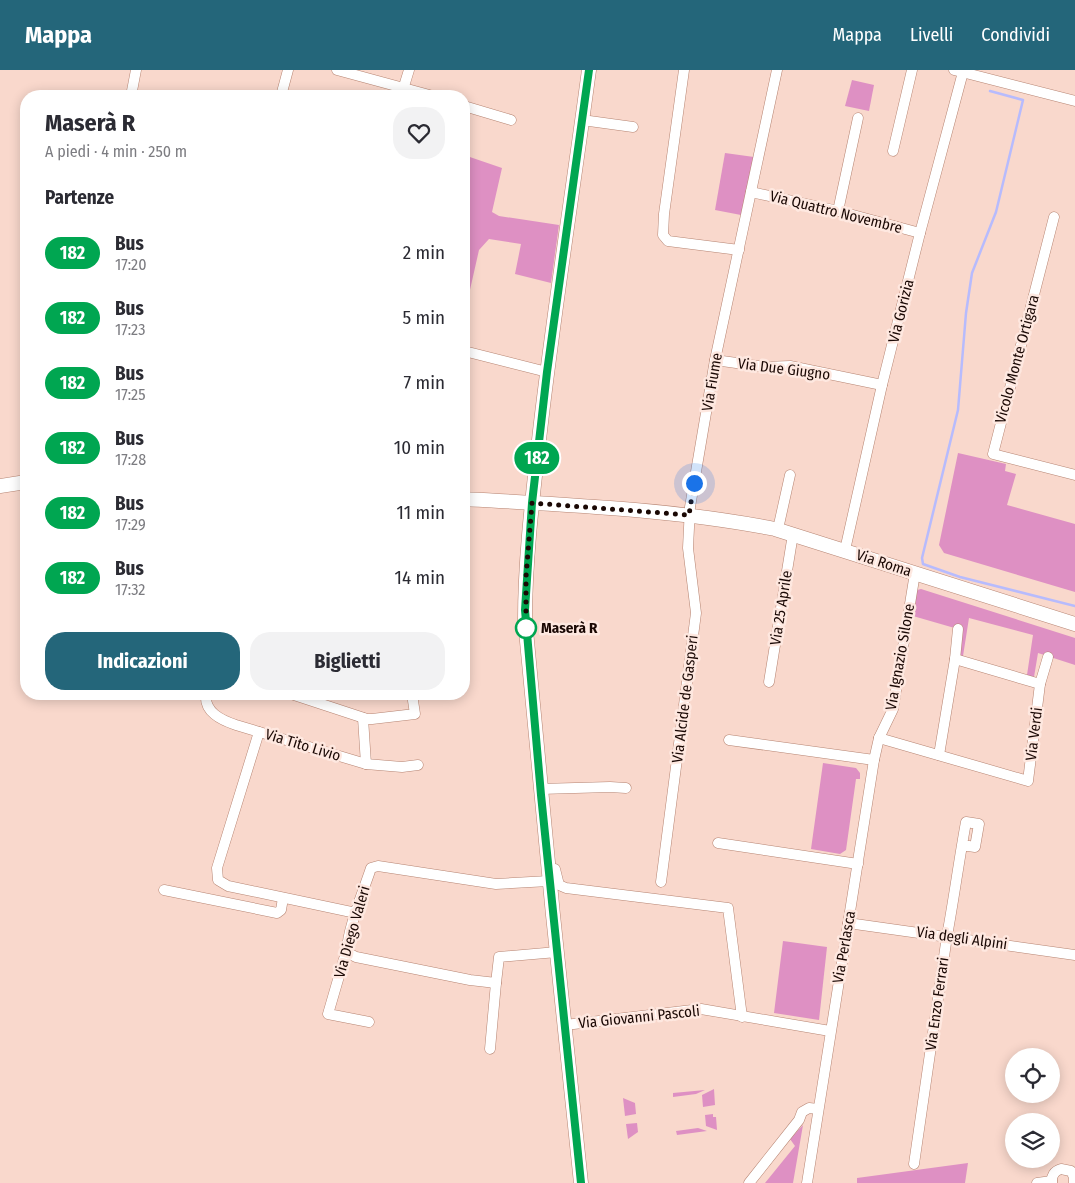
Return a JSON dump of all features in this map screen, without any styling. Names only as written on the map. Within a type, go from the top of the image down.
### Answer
[{"type":"main road","points":[[581,1183],[540,789],[525,620],[526,577],[532,503],[547,372],[589,70]]},
{"type":"main road","points":[[0,486],[20,483]]},
{"type":"main road","name":"Via Roma","points":[[470,499],[689,515],[732,520],[793,534],[1075,624]]},
{"type":"street","points":[[131,90],[136,70]]},
{"type":"street","points":[[283,90],[288,70]]},
{"type":"street","points":[[337,70],[397,90]]},
{"type":"street","points":[[404,90],[409,70]]},
{"type":"street","points":[[684,70],[664,214],[663,235],[668,241],[739,250]]},
{"type":"street","name":"Via Fiume","points":[[689,515],[715,360],[777,70]]},
{"type":"street","points":[[893,151],[912,70]]},
{"type":"street","points":[[958,71],[1075,101]]},
{"type":"street","name":"Via Gorizia","points":[[845,550],[882,384],[958,71]]},
{"type":"street","points":[[470,108],[511,120]]},
{"type":"street","points":[[838,211],[858,118]]},
{"type":"street","points":[[582,120],[633,127]]},
{"type":"street","name":"Via Quattro Novembre","points":[[751,192],[838,211],[920,233]]},
{"type":"street","name":"Vicolo Monte Ortigara","points":[[1054,217],[993,454],[1075,475]]},
{"type":"street","points":[[470,353],[547,372]]},
{"type":"street","name":"Via Due Giugno","points":[[715,360],[766,367],[790,366],[882,384]]},
{"type":"street","points":[[778,530],[790,475]]},
{"type":"street","name":"Via Alcide de Gasperi","points":[[661,882],[696,613],[688,548],[689,515]]},
{"type":"street","name":"Via 25 Aprile","points":[[769,682],[793,534]]},
{"type":"street","name":"Via Ignazio Silone","points":[[879,738],[893,710],[915,573]]},
{"type":"street","points":[[939,755],[955,659],[958,629]]},
{"type":"street","points":[[955,659],[1040,684],[1048,657]]},
{"type":"street","name":"Via Verdi","points":[[879,738],[1028,781],[1040,684]]},
{"type":"street","name":"Via Tito Livio","points":[[206,700],[211,712],[221,720],[259,732],[366,764],[402,767],[418,765]]},
{"type":"street","points":[[309,700],[372,719],[414,714],[413,700]]},
{"type":"street","points":[[364,718],[366,764]]},
{"type":"street","points":[[259,732],[217,873],[218,880],[228,886],[356,913]]},
{"type":"street","name":"Via Perlasca","points":[[807,1183],[830,1031],[879,738]]},
{"type":"street","points":[[729,740],[874,760]]},
{"type":"street","points":[[540,789],[626,788]]},
{"type":"street","points":[[718,843],[858,864]]},
{"type":"street","name":"Via Enzo Ferrari","points":[[914,1164],[962,845]]},
{"type":"street","points":[[547,854],[554,861],[556,881],[562,887],[728,908],[742,1017],[830,1031]]},
{"type":"street","name":"Via Diego Valeri","points":[[368,1022],[328,1014],[344,959],[348,953],[347,946],[371,868],[378,866],[496,884],[550,881]]},
{"type":"street","points":[[164,890],[275,913],[281,910],[283,898]]},
{"type":"street","name":"Via degli Alpini","points":[[848,922],[1075,956]]},
{"type":"street","points":[[490,1049],[499,957],[557,952]]},
{"type":"street","points":[[348,953],[356,957],[470,980],[496,983]]},
{"type":"street","name":"Via Giovanni Pascoli","points":[[565,1025],[701,1009],[742,1017]]},
{"type":"street","points":[[748,1183],[799,1120],[802,1112],[809,1108],[818,1114]]},
{"type":"street","points":[[1037,1183],[1052,1182],[1053,1175],[1058,1170],[1065,1168],[1073,1170],[1074,1183]]},
{"type":"shaded area","points":[[852,80],[874,85],[869,111],[845,106]]},
{"type":"shaded area","points":[[725,153],[754,157],[741,215],[715,210]]},
{"type":"shaded area","points":[[470,157],[502,168],[492,212],[499,216],[559,225],[551,283],[515,274],[521,244],[489,239],[479,250],[470,290]]},
{"type":"shaded area","points":[[958,453],[1006,464],[1005,471],[1016,474],[1007,505],[1075,524],[1075,592],[944,553],[939,545]]},
{"type":"shaded area","points":[[921,589],[1075,638],[1075,665],[1038,653],[1034,677],[1027,675],[1033,635],[969,618],[963,656],[957,655],[958,629],[913,616],[917,590]]},
{"type":"shaded area","points":[[823,763],[856,768],[860,773],[860,779],[856,779],[846,850],[840,854],[811,849]]},
{"type":"shaded area","points":[[783,941],[827,947],[819,1020],[774,1013]]},
{"type":"shaded area","points":[[714,1089],[715,1105],[703,1107],[702,1095]]},
{"type":"shaded area","points":[[705,1090],[696,1094],[673,1097],[673,1093]]},
{"type":"shaded area","points":[[623,1098],[635,1103],[636,1114],[625,1116]]},
{"type":"shaded area","points":[[713,1114],[713,1117],[716,1117],[717,1130],[706,1126],[705,1115]]},
{"type":"shaded area","points":[[637,1123],[638,1132],[628,1139],[626,1124]]},
{"type":"shaded area","points":[[803,1125],[793,1183],[765,1183],[795,1146],[790,1139]]},
{"type":"shaded area","points":[[698,1128],[707,1131],[677,1135],[676,1131]]},
{"type":"shaded area","points":[[968,1163],[965,1183],[857,1183],[857,1178]]},
{"type":"waterway","points":[[990,91],[1023,100],[996,212],[972,273],[966,313],[958,410],[922,558],[923,564],[960,577],[1075,606]]},
{"type":"bus line","name":"182","points":[[581,1183],[552,915],[525,610],[532,503],[547,372],[589,70]]},
{"type":"place","name":"Maserà R","points":[[526,628]]},
{"type":"route","points":[[526,628],[526,633],[525,620],[526,577],[532,503],[689,515],[694,483]]}]
